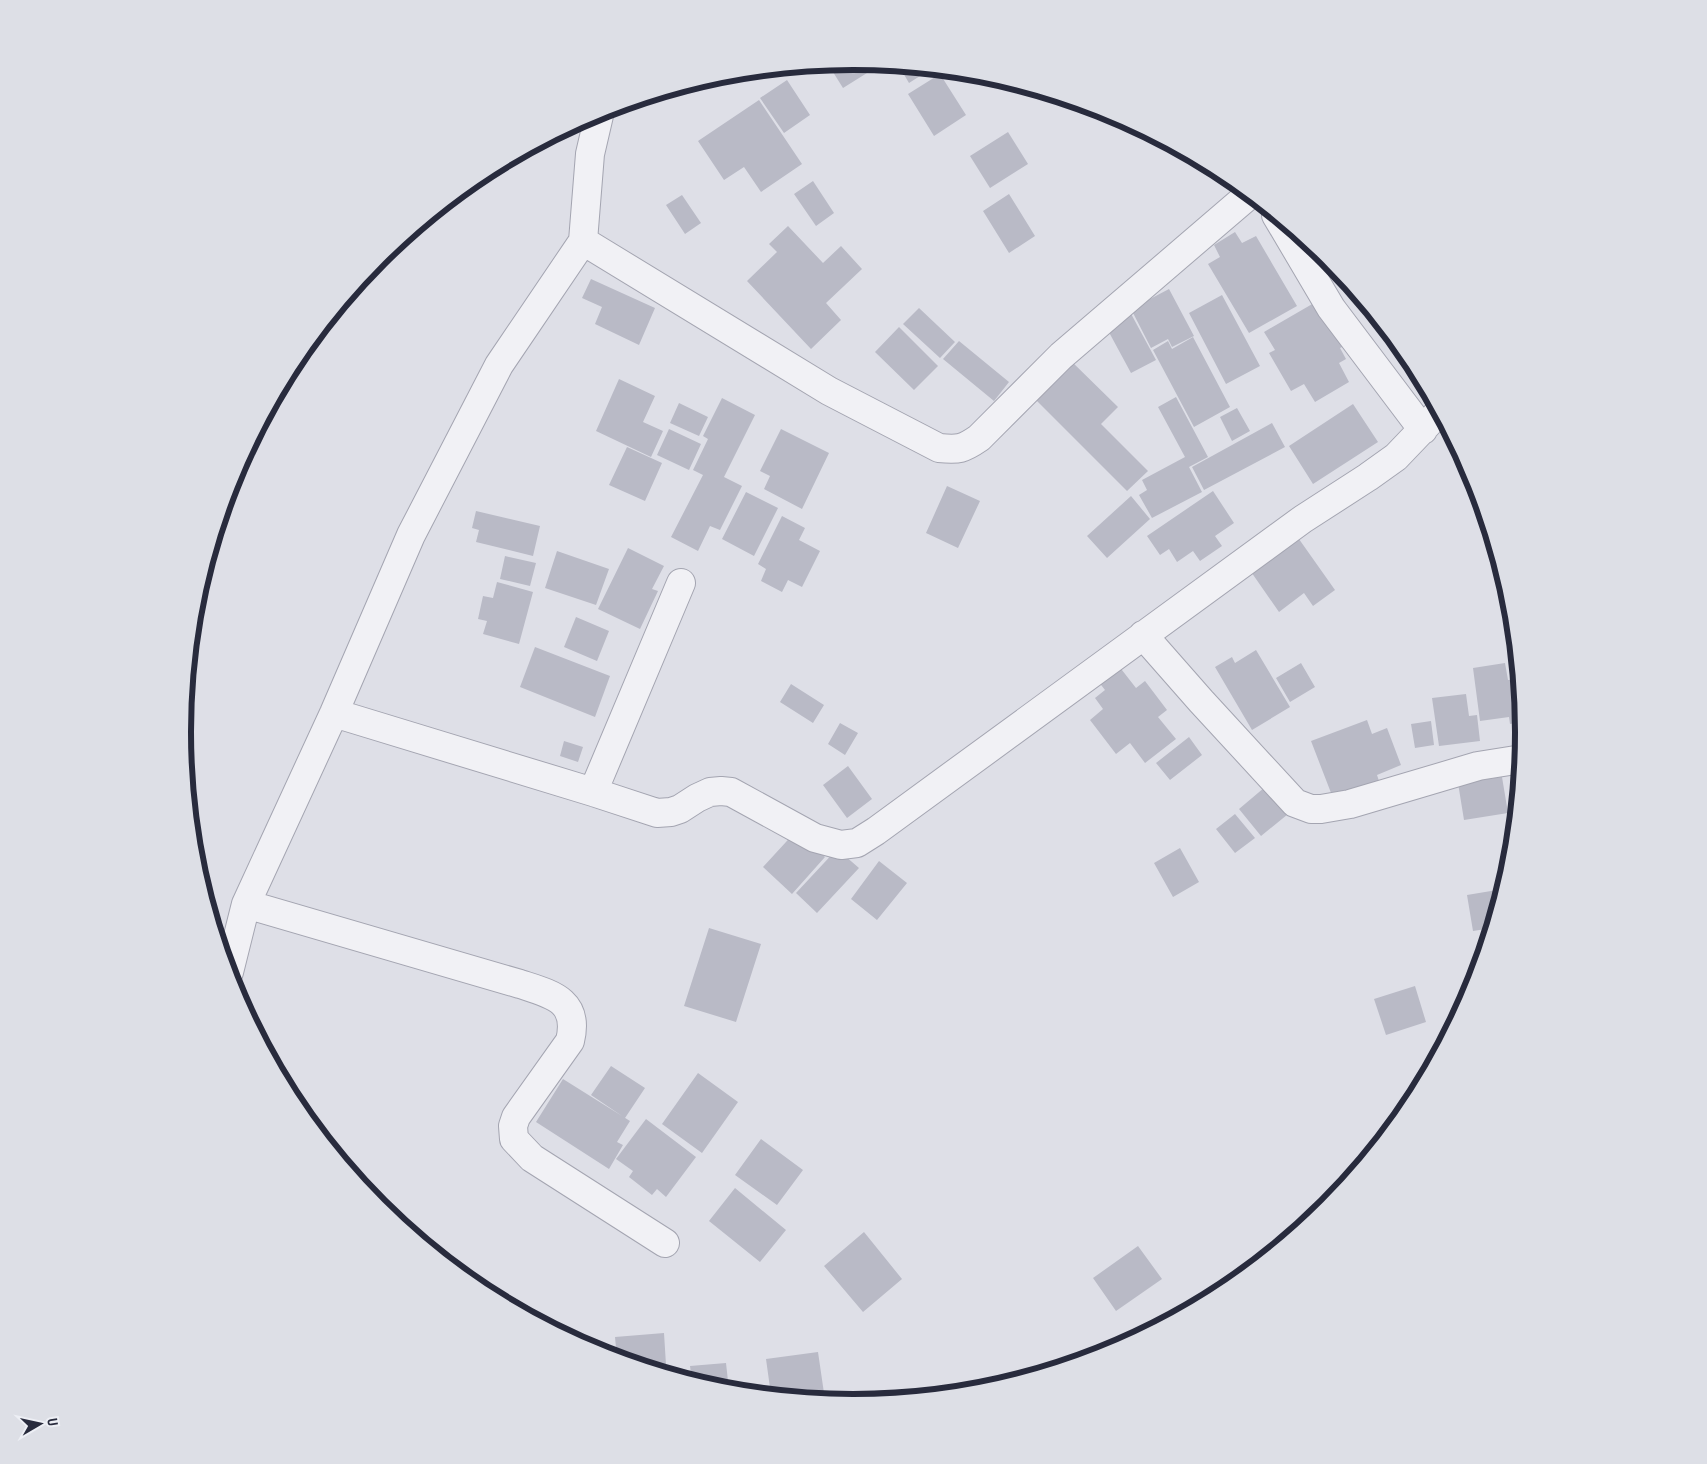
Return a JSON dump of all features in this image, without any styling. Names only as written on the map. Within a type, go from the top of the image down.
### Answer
[{"type":"street","points":[[232,959],[246,904],[334,713],[411,535],[499,365],[583,241],[590,154],[598,121]]},
{"type":"street","points":[[583,241],[829,391],[938,448],[957,450],[965,448],[980,438],[1061,356],[1245,198]]},
{"type":"street","points":[[334,713],[656,813],[680,809],[710,792],[731,792],[815,838],[841,845],[856,843],[876,831],[1303,519],[1396,457],[1431,421],[1331,308],[1285,230]]},
{"type":"street","points":[[593,792],[681,583]]},
{"type":"street","points":[[1143,635],[1201,702],[1295,803],[1304,808],[1321,809],[1350,804],[1478,766],[1515,760]]},
{"type":"street","points":[[246,904],[520,984],[551,994],[564,1003],[572,1021],[573,1031],[570,1041],[516,1117],[513,1126],[514,1139],[532,1158],[665,1242]]},
{"type":"building","points":[[832,70],[871,70],[843,88]]},
{"type":"building","points":[[902,72],[923,74],[909,83]]},
{"type":"building","points":[[937,76],[941,76],[966,115],[934,136],[908,94]]},
{"type":"building","points":[[787,80],[810,115],[784,133],[760,98]]},
{"type":"building","points":[[759,100],[802,164],[761,192],[744,167],[724,180],[698,141]]},
{"type":"building","points":[[1008,132],[1028,164],[990,188],[970,156]]},
{"type":"building","points":[[813,181],[834,213],[816,226],[794,194]]},
{"type":"building","points":[[1009,194],[1035,236],[1009,253],[983,211]]},
{"type":"building","points":[[682,195],[701,223],[685,234],[666,205]]},
{"type":"building","points":[[788,226],[823,263],[841,246],[862,269],[826,303],[841,320],[811,349],[747,281],[777,252],[769,244]]},
{"type":"building","points":[[1235,232],[1242,243],[1256,236],[1297,306],[1249,333],[1208,264],[1220,257],[1214,245]]},
{"type":"building","points":[[591,279],[655,308],[639,345],[595,324],[602,307],[582,298]]},
{"type":"building","points":[[1169,289],[1194,336],[1172,347],[1168,339],[1151,348],[1131,309]]},
{"type":"building","points":[[1222,295],[1260,366],[1226,384],[1189,313]]},
{"type":"building","points":[[1314,303],[1346,345],[1340,348],[1346,359],[1339,363],[1349,382],[1315,402],[1304,384],[1291,391],[1269,353],[1275,350],[1264,332]]},
{"type":"building","points":[[919,308],[955,342],[940,358],[903,324]]},
{"type":"building","points":[[1129,310],[1156,360],[1131,373],[1104,323]]},
{"type":"building","points":[[899,327],[938,366],[914,390],[875,352]]},
{"type":"building","points":[[1193,337],[1230,407],[1194,427],[1153,350],[1168,341],[1172,349]]},
{"type":"building","points":[[959,341],[1009,382],[994,401],[943,359]]},
{"type":"building","points":[[1067,357],[1118,407],[1101,424],[1148,471],[1127,491],[1030,394]]},
{"type":"building","points":[[619,379],[655,396],[643,422],[663,431],[651,457],[596,431]]},
{"type":"building","points":[[1176,397],[1208,457],[1189,467],[1202,492],[1152,518],[1139,495],[1147,490],[1142,480],[1185,457],[1158,407]]},
{"type":"building","points":[[722,398],[755,415],[724,477],[742,486],[720,530],[710,526],[698,551],[671,537],[703,475],[693,470],[708,439],[703,436]]},
{"type":"building","points":[[679,403],[708,417],[699,436],[670,423]]},
{"type":"building","points":[[1353,404],[1378,442],[1313,484],[1289,446]]},
{"type":"building","points":[[1237,408],[1250,431],[1232,441],[1220,417]]},
{"type":"building","points":[[1272,423],[1285,447],[1204,490],[1192,467]]},
{"type":"building","points":[[669,429],[701,444],[689,470],[657,455]]},
{"type":"building","points":[[781,429],[829,453],[802,509],[764,489],[770,476],[760,471]]},
{"type":"building","points":[[627,447],[662,463],[645,501],[609,485]]},
{"type":"building","points":[[947,486],[980,501],[958,548],[926,533]]},
{"type":"building","points":[[1213,491],[1234,523],[1215,536],[1222,546],[1200,561],[1193,551],[1177,562],[1169,549],[1160,555],[1147,536]]},
{"type":"building","points":[[746,492],[778,508],[754,556],[722,539]]},
{"type":"building","points":[[1131,496],[1150,519],[1107,558],[1087,536]]},
{"type":"building","points":[[476,511],[540,526],[533,556],[476,542],[479,530],[472,528]]},
{"type":"building","points":[[782,516],[805,528],[799,540],[820,551],[802,587],[788,580],[782,592],[761,581],[766,569],[758,564]]},
{"type":"building","points":[[1294,532],[1335,590],[1313,606],[1304,593],[1279,612],[1247,566]]},
{"type":"building","points":[[628,548],[664,566],[652,589],[658,591],[640,629],[598,609]]},
{"type":"building","points":[[557,551],[609,569],[596,605],[545,588]]},
{"type":"building","points":[[505,556],[536,563],[530,586],[500,579]]},
{"type":"building","points":[[497,582],[533,592],[519,644],[483,634],[487,621],[478,619],[483,596],[493,598]]},
{"type":"building","points":[[576,617],[609,631],[597,661],[564,647]]},
{"type":"building","points":[[535,647],[610,676],[595,717],[520,687]]},
{"type":"building","points":[[1256,650],[1290,707],[1252,730],[1215,667],[1232,657],[1235,663]]},
{"type":"building","points":[[1301,663],[1315,687],[1290,702],[1276,678]]},
{"type":"building","points":[[1505,663],[1508,680],[1513,680],[1516,723],[1510,724],[1509,717],[1480,721],[1473,668]]},
{"type":"building","points":[[1118,665],[1136,688],[1145,681],[1167,710],[1158,717],[1176,739],[1145,763],[1130,743],[1116,754],[1090,720],[1103,709],[1095,698],[1105,690],[1098,681]]},
{"type":"building","points":[[791,684],[824,705],[813,723],[780,702]]},
{"type":"building","points":[[1466,694],[1469,716],[1477,715],[1480,741],[1439,746],[1432,698]]},
{"type":"building","points":[[1367,720],[1372,734],[1387,728],[1401,765],[1377,775],[1379,781],[1333,798],[1311,741]]},
{"type":"building","points":[[1431,721],[1434,745],[1415,748],[1411,724]]},
{"type":"building","points":[[840,723],[858,733],[845,755],[828,744]]},
{"type":"building","points":[[1189,737],[1202,755],[1170,780],[1156,763]]},
{"type":"building","points":[[564,741],[583,747],[578,762],[560,756]]},
{"type":"building","points":[[848,766],[872,799],[847,818],[823,785]]},
{"type":"building","points":[[1502,777],[1508,813],[1464,820],[1458,783]]},
{"type":"building","points":[[1271,782],[1293,810],[1261,836],[1239,809]]},
{"type":"building","points":[[1235,814],[1255,838],[1235,853],[1216,829]]},
{"type":"building","points":[[797,830],[825,857],[792,894],[763,867]]},
{"type":"building","points":[[1180,848],[1199,882],[1173,897],[1154,863]]},
{"type":"building","points":[[837,849],[859,868],[817,913],[796,893]]},
{"type":"building","points":[[879,861],[907,883],[877,920],[851,899]]},
{"type":"building","points":[[1496,890],[1485,929],[1473,931],[1467,895]]},
{"type":"building","points":[[709,928],[761,944],[736,1022],[684,1006]]},
{"type":"building","points":[[1415,986],[1426,1022],[1386,1035],[1374,999]]},
{"type":"building","points":[[611,1066],[645,1088],[625,1118],[591,1095]]},
{"type":"building","points":[[698,1073],[738,1102],[702,1153],[662,1124]]},
{"type":"building","points":[[563,1079],[630,1121],[617,1142],[623,1145],[609,1169],[536,1122]]},
{"type":"building","points":[[646,1119],[696,1157],[666,1197],[657,1189],[652,1195],[629,1177],[633,1171],[616,1159]]},
{"type":"building","points":[[761,1139],[803,1170],[777,1205],[735,1175]]},
{"type":"building","points":[[735,1188],[786,1230],[760,1262],[709,1221]]},
{"type":"building","points":[[864,1232],[902,1279],[863,1312],[824,1266]]},
{"type":"building","points":[[1138,1246],[1162,1279],[1116,1311],[1093,1278]]},
{"type":"building","points":[[664,1333],[666,1365],[616,1350],[615,1337]]},
{"type":"building","points":[[818,1352],[824,1393],[770,1388],[766,1359]]},
{"type":"building","points":[[726,1363],[728,1382],[691,1373],[690,1366]]}]
